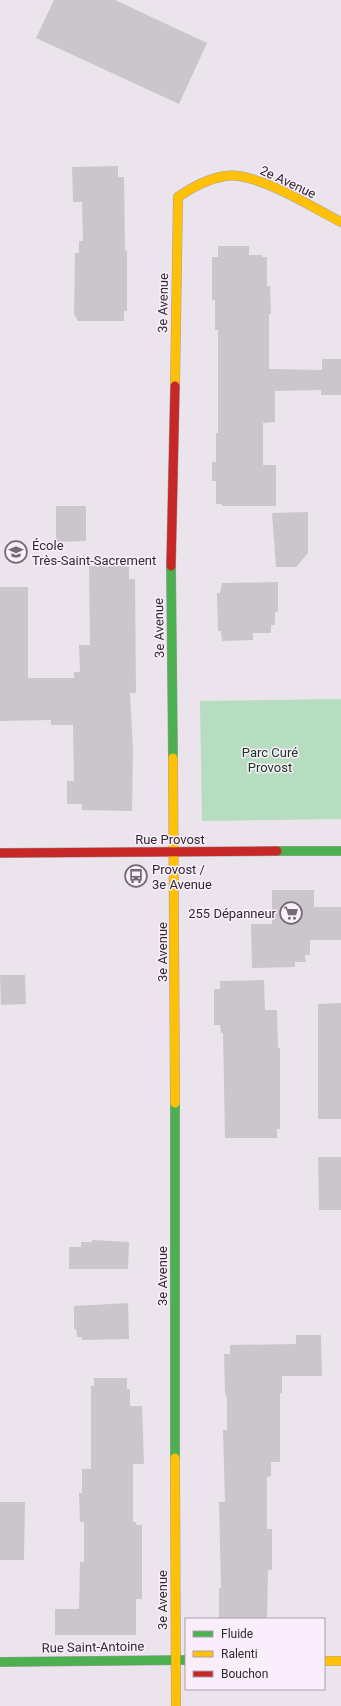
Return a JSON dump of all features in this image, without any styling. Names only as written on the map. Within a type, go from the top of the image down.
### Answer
[{"type":"street","name":"2e Avenue","points":[[178,197],[200,183],[226,176],[243,176],[265,183],[341,222]]},
{"type":"street","name":"3e Avenue","points":[[176,1706],[174,852],[171,577],[178,197]]},
{"type":"street","name":"Rue Provost","points":[[0,854],[341,851]]},
{"type":"street","name":"Rue Saint-Antoine","points":[[0,1662],[185,1660]]},
{"type":"street","points":[[325,1661],[341,1661]]},
{"type":"green space","name":"Parc Curé Provost","points":[[341,699],[341,819],[202,821],[200,701]]},
{"type":"building","points":[[54,0],[115,0],[207,43],[179,104],[36,38]]},
{"type":"building","points":[[118,166],[118,177],[124,177],[125,251],[127,250],[127,311],[124,311],[124,321],[78,321],[74,314],[75,253],[79,253],[79,241],[83,241],[82,202],[73,202],[72,167]]},
{"type":"building","points":[[218,246],[249,246],[249,255],[262,255],[262,257],[267,257],[267,286],[270,286],[271,314],[269,314],[269,369],[322,370],[322,359],[341,359],[341,395],[321,395],[321,390],[275,391],[275,422],[263,423],[263,465],[276,465],[276,506],[222,506],[222,504],[216,504],[216,481],[212,481],[212,462],[216,462],[216,433],[218,433],[218,330],[215,330],[215,300],[212,300],[212,257],[218,257]]},
{"type":"building","points":[[56,506],[86,506],[86,541],[56,542]]},
{"type":"building","points":[[308,512],[308,553],[296,567],[276,567],[272,513]]},
{"type":"building","points":[[89,566],[129,566],[129,579],[135,579],[136,693],[130,693],[133,749],[132,811],[82,810],[82,804],[67,804],[67,781],[74,781],[73,725],[51,725],[51,720],[0,721],[0,587],[28,587],[28,678],[74,678],[74,672],[80,672],[79,645],[90,645]]},
{"type":"building","points":[[278,582],[278,612],[275,612],[275,625],[271,625],[271,633],[253,633],[253,640],[222,641],[221,631],[218,631],[217,593],[220,593],[222,583]]},
{"type":"building","points":[[272,890],[314,890],[314,907],[341,907],[341,940],[310,940],[310,955],[305,955],[306,962],[295,962],[295,967],[252,968],[251,924],[272,924]]},
{"type":"building","points":[[0,975],[25,975],[26,1004],[1,1005]]},
{"type":"building","points":[[264,980],[265,1010],[277,1010],[278,1048],[280,1048],[280,1129],[277,1129],[277,1138],[225,1138],[223,1033],[221,1033],[220,1025],[214,1025],[214,989],[220,989],[220,981]]},
{"type":"building","points":[[341,1003],[341,1119],[318,1119],[318,1004]]},
{"type":"building","points":[[318,1157],[341,1157],[341,1210],[319,1210]]},
{"type":"building","points":[[92,1240],[129,1242],[128,1269],[69,1269],[69,1247],[81,1247],[81,1242],[92,1242]]},
{"type":"building","points":[[128,1303],[129,1339],[82,1340],[82,1337],[77,1337],[76,1329],[74,1329],[74,1306]]},
{"type":"building","points":[[296,1335],[321,1335],[322,1376],[282,1376],[282,1393],[280,1393],[280,1462],[271,1462],[271,1476],[267,1477],[267,1529],[272,1529],[272,1570],[268,1570],[267,1618],[219,1618],[219,1588],[221,1588],[219,1502],[225,1502],[223,1430],[227,1430],[227,1397],[225,1394],[224,1354],[230,1354],[230,1345],[296,1344]]},
{"type":"building","points":[[94,1378],[127,1378],[127,1389],[130,1389],[130,1406],[142,1406],[144,1464],[133,1464],[133,1522],[136,1522],[136,1525],[142,1525],[142,1599],[136,1599],[136,1635],[55,1635],[55,1609],[79,1609],[80,1562],[84,1562],[84,1522],[80,1522],[79,1493],[82,1493],[82,1469],[91,1469],[91,1386],[94,1386]]},
{"type":"building","points":[[0,1502],[25,1502],[24,1560],[0,1560]]},
{"type":"traffic: fast","points":[[171,566],[173,758]]},
{"type":"traffic: fast","points":[[277,851],[341,851]]},
{"type":"traffic: fast","points":[[175,1103],[175,1458]]},
{"type":"traffic: fast","points":[[0,1662],[185,1660]]},
{"type":"traffic: slow","points":[[175,386],[178,197],[206,181],[225,176],[238,176],[252,179],[284,192],[341,222]]},
{"type":"traffic: slow","points":[[173,758],[175,1103]]},
{"type":"traffic: slow","points":[[175,1458],[176,1706]]},
{"type":"traffic: slow","points":[[325,1661],[341,1661]]},
{"type":"traffic: jam","points":[[171,566],[175,386]]},
{"type":"traffic: jam","points":[[0,853],[277,851]]},
{"type":"place","name":"École Très-Saint-Sacrement","points":[[16,552]]},
{"type":"place","name":"Provost / 3e Avenue","points":[[136,876]]},
{"type":"place","name":"255 Dépanneur","points":[[291,913]]}]
